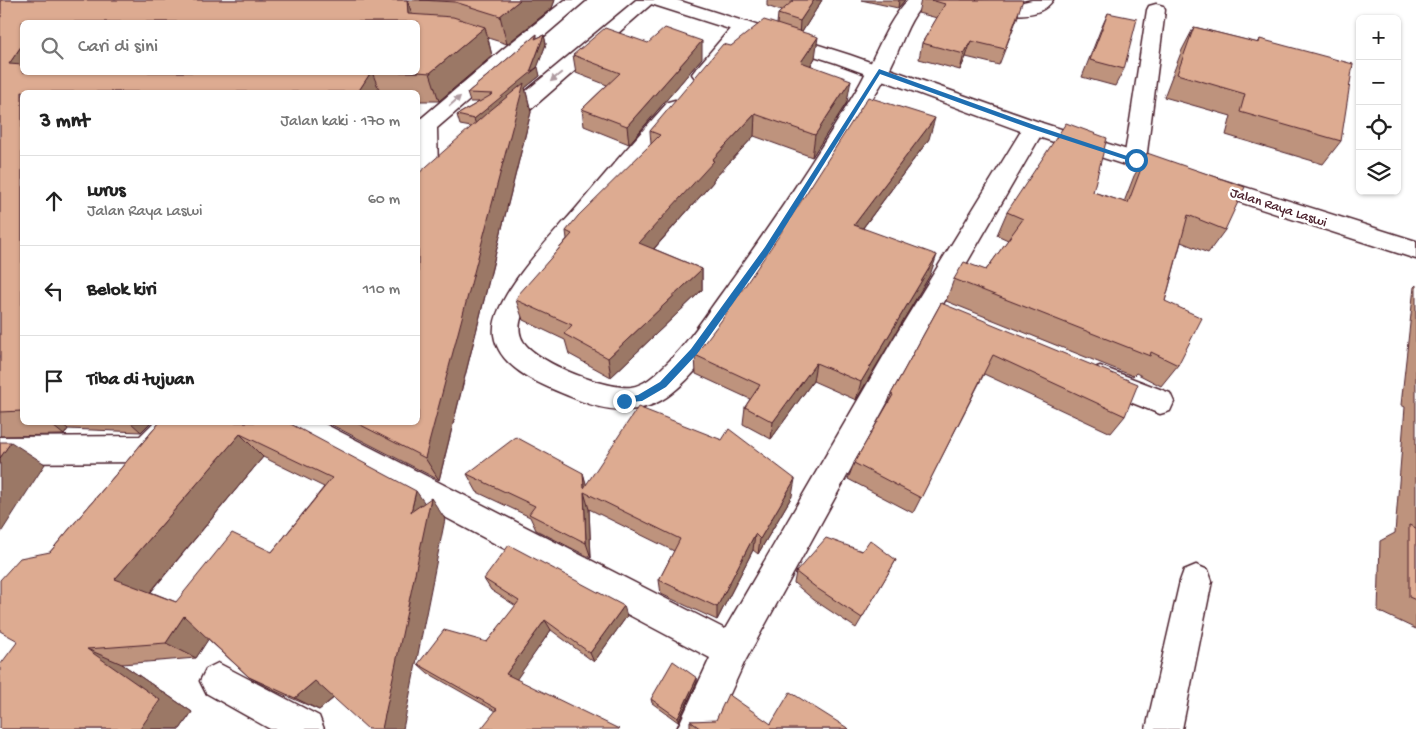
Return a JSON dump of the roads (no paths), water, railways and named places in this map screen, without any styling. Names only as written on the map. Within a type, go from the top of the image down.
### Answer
[{"type":"street","points":[[429,172],[422,126],[577,0]]},
{"type":"street","points":[[484,136],[647,0]]},
{"type":"street","name":"Jalan Raya Laswi","points":[[658,0],[879,71],[1034,128],[1416,250]]},
{"type":"street","points":[[742,27],[547,258],[518,299],[510,315],[507,338],[512,348],[531,364],[588,392],[624,401],[649,394],[676,373],[694,352],[768,249],[879,71],[906,16],[918,0]]},
{"type":"street","points":[[971,0],[1024,8],[1035,7],[1044,0]]},
{"type":"street","points":[[1136,160],[1156,10]]},
{"type":"street","points":[[487,45],[510,53]]},
{"type":"street","points":[[696,729],[732,651],[928,307],[1034,128]]},
{"type":"street","points":[[928,307],[954,318]]},
{"type":"street","points":[[1080,369],[1160,402]]},
{"type":"street","points":[[120,479],[170,425]]},
{"type":"street","points":[[299,425],[732,651]]},
{"type":"street","points":[[0,450],[147,450]]},
{"type":"street","points":[[1164,729],[1196,580]]},
{"type":"street","points":[[218,681],[306,729]]}]
